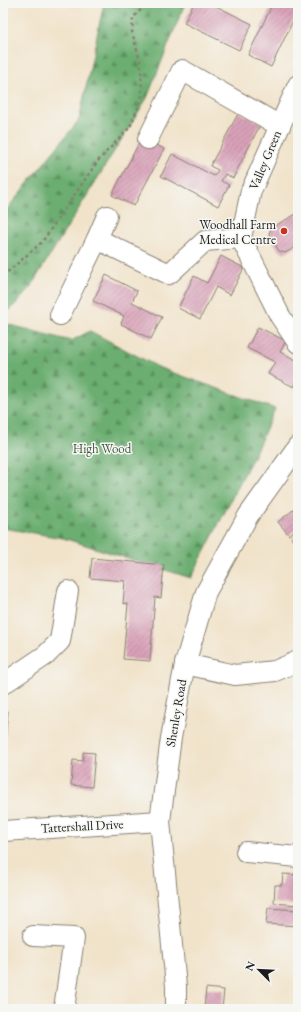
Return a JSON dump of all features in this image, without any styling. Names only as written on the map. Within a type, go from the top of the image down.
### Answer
[{"type":"street","points":[[148,139],[182,70],[280,126]]},
{"type":"street","name":"Valley Green","points":[[241,238],[251,190],[298,85]]},
{"type":"street","points":[[60,315],[108,216]]},
{"type":"street","points":[[96,239],[169,274],[205,241],[241,238],[280,316],[298,343]]},
{"type":"street","name":"Shenley Road","points":[[176,1009],[176,986],[160,821],[171,738],[185,664],[206,592],[248,516],[298,446]]},
{"type":"street","points":[[3,684],[46,655],[60,641],[68,591]]},
{"type":"street","points":[[185,664],[235,675],[275,671],[298,661]]},
{"type":"street","name":"Tattershall Drive","points":[[3,831],[160,821]]},
{"type":"street","points":[[246,852],[298,857]]},
{"type":"street","points":[[33,936],[74,938],[64,1009]]},
{"type":"path","points":[[3,276],[42,242],[97,162],[130,127],[142,97],[141,64],[132,32],[133,18],[147,3]]},
{"type":"green space","points":[[104,3],[185,3],[147,98],[28,291],[3,317],[3,214],[79,120]]},
{"type":"green space","name":"High Wood","points":[[3,323],[71,341],[90,331],[160,368],[275,409],[254,455],[191,578],[63,538],[3,528]]},
{"type":"building","points":[[194,3],[210,3],[252,24],[239,50],[184,23]]},
{"type":"building","points":[[273,3],[291,3],[291,5],[298,8],[298,10],[271,67],[248,55]]},
{"type":"building","points":[[239,112],[261,123],[233,178],[225,174],[221,181],[229,185],[218,206],[161,176],[172,154],[214,176],[218,170],[210,166]]},
{"type":"building","points":[[142,137],[164,149],[134,206],[112,195]]},
{"type":"building","name":"Woodhall Farm Medical Centre","points":[[298,213],[298,246],[285,253],[279,251],[269,234],[271,228]]},
{"type":"building","points":[[221,256],[244,268],[230,295],[216,287],[200,319],[178,308],[194,276],[207,283]]},
{"type":"building","points":[[106,275],[137,291],[132,302],[162,317],[151,339],[121,324],[124,316],[93,301]]},
{"type":"building","points":[[258,327],[286,341],[280,352],[298,361],[298,379],[294,387],[268,374],[275,362],[247,348]]},
{"type":"building","points":[[298,506],[298,527],[289,535],[278,522]]},
{"type":"building","points":[[298,535],[298,547],[292,539]]},
{"type":"building","points":[[92,558],[164,565],[161,598],[155,597],[150,661],[123,659],[128,604],[123,603],[125,581],[90,578]]},
{"type":"building","points":[[3,710],[8,711],[4,746],[3,745]]},
{"type":"building","points":[[83,752],[95,753],[92,787],[71,785],[73,760],[83,761]]},
{"type":"building","points":[[283,874],[298,875],[298,905],[274,903],[275,885],[282,885]]},
{"type":"building","points":[[268,908],[298,910],[298,926],[266,924]]},
{"type":"building","points":[[206,988],[224,990],[222,1009],[204,1009]]},
{"type":"place","name":"Woodhall Farm Medical Centre","points":[[284,231]]}]
